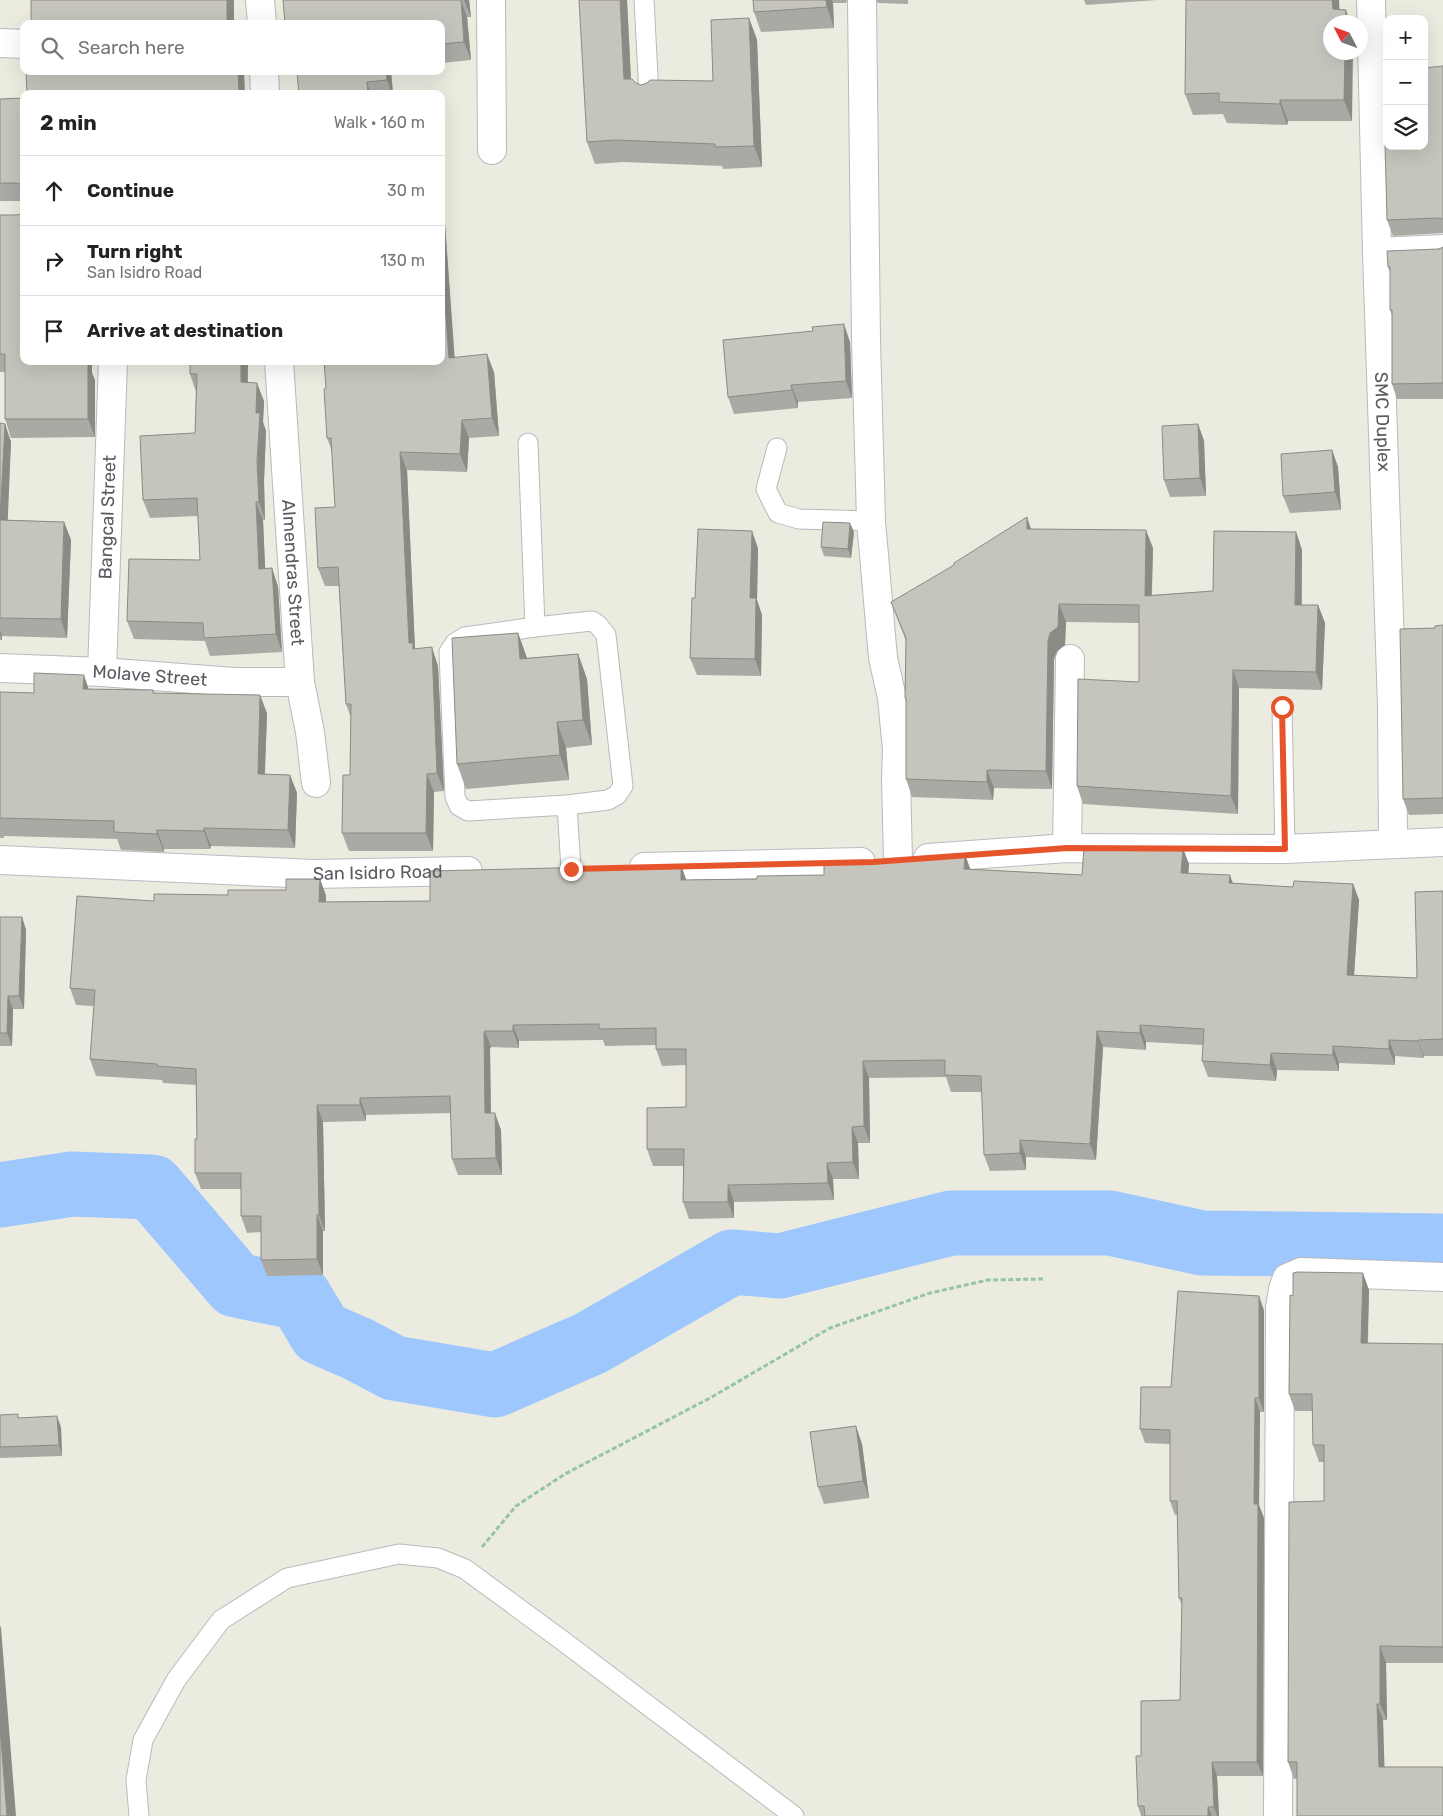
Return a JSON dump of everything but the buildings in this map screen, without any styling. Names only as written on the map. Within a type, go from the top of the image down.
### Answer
[{"type":"street","points":[[260,0],[262,20]]},
{"type":"street","points":[[491,0],[492,150]]},
{"type":"street","points":[[862,0],[866,340],[871,521],[883,658],[892,698],[897,750],[898,860]]},
{"type":"street","name":"SMC Duplex","points":[[1372,0],[1377,252],[1392,707],[1393,844]]},
{"type":"street","points":[[0,43],[20,44]]},
{"type":"street","points":[[264,75],[265,90]]},
{"type":"street","points":[[1377,252],[1443,249]]},
{"type":"street","name":"Bangcal Street","points":[[102,672],[113,365]]},
{"type":"street","name":"Almendras Street","points":[[279,365],[300,682],[310,732],[316,783]]},
{"type":"street","points":[[1067,848],[1070,659]]},
{"type":"street","name":"Molave Street","points":[[0,668],[102,672],[234,682],[300,682]]},
{"type":"street","points":[[543,870],[898,860],[1067,848],[1285,849],[1443,842]]},
{"type":"street","name":"San Isidro Road","points":[[0,860],[313,874],[497,871]]},
{"type":"street","points":[[1278,1816],[1280,1318],[1283,1289],[1287,1278],[1300,1272],[1443,1277]]},
{"type":"lane","points":[[644,0],[649,95]]},
{"type":"lane","points":[[528,443],[535,627]]},
{"type":"lane","points":[[777,448],[766,489],[778,513],[799,519],[871,521]]},
{"type":"lane","points":[[592,621],[606,635],[623,786],[617,794],[608,800],[567,805],[468,812],[459,806],[455,797],[449,652],[455,643],[465,637],[592,621]]},
{"type":"lane","points":[[1282,707],[1285,849]]},
{"type":"lane","points":[[567,805],[571,869]]},
{"type":"lane","points":[[139,1816],[136,1780],[143,1740],[176,1680],[221,1620],[287,1578],[399,1554],[438,1558],[465,1569],[794,1816]]},
{"type":"path","points":[[465,1569],[516,1506],[565,1474],[710,1398],[830,1328],[930,1293],[988,1280],[1043,1279]]},
{"type":"waterway","points":[[0,1195],[72,1184],[152,1187],[236,1285],[300,1298],[321,1333],[358,1349],[394,1368],[495,1385],[591,1343],[732,1262],[780,1266],[951,1223],[1110,1223],[1202,1243],[1443,1246]]},
{"type":"route","points":[[571,869],[873,862],[1067,848],[1285,849],[1282,707]]}]
